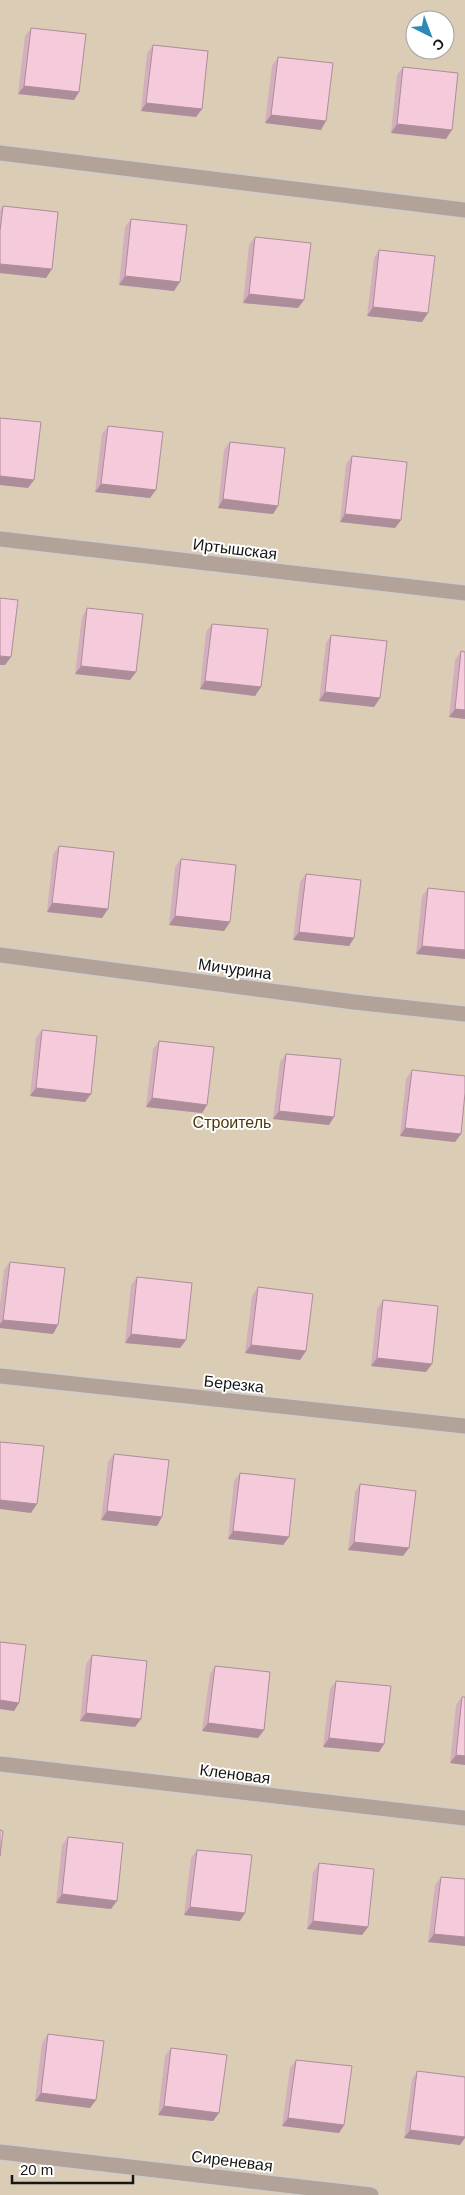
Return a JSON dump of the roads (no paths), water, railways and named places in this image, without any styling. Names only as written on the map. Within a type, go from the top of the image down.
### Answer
[{"type":"street","points":[[0,153],[465,210]]},
{"type":"street","name":"Иртышская","points":[[0,539],[465,593]]},
{"type":"street","name":"Мичурина","points":[[0,955],[354,1002],[465,1014]]},
{"type":"street","name":"Березка","points":[[0,1376],[465,1426]]},
{"type":"street","name":"Кленовая","points":[[0,1764],[465,1818]]},
{"type":"street","name":"Сиреневая","points":[[0,2152],[371,2195]]},
{"type":"park label","name":"Строитель","points":[[232,1122]]}]
